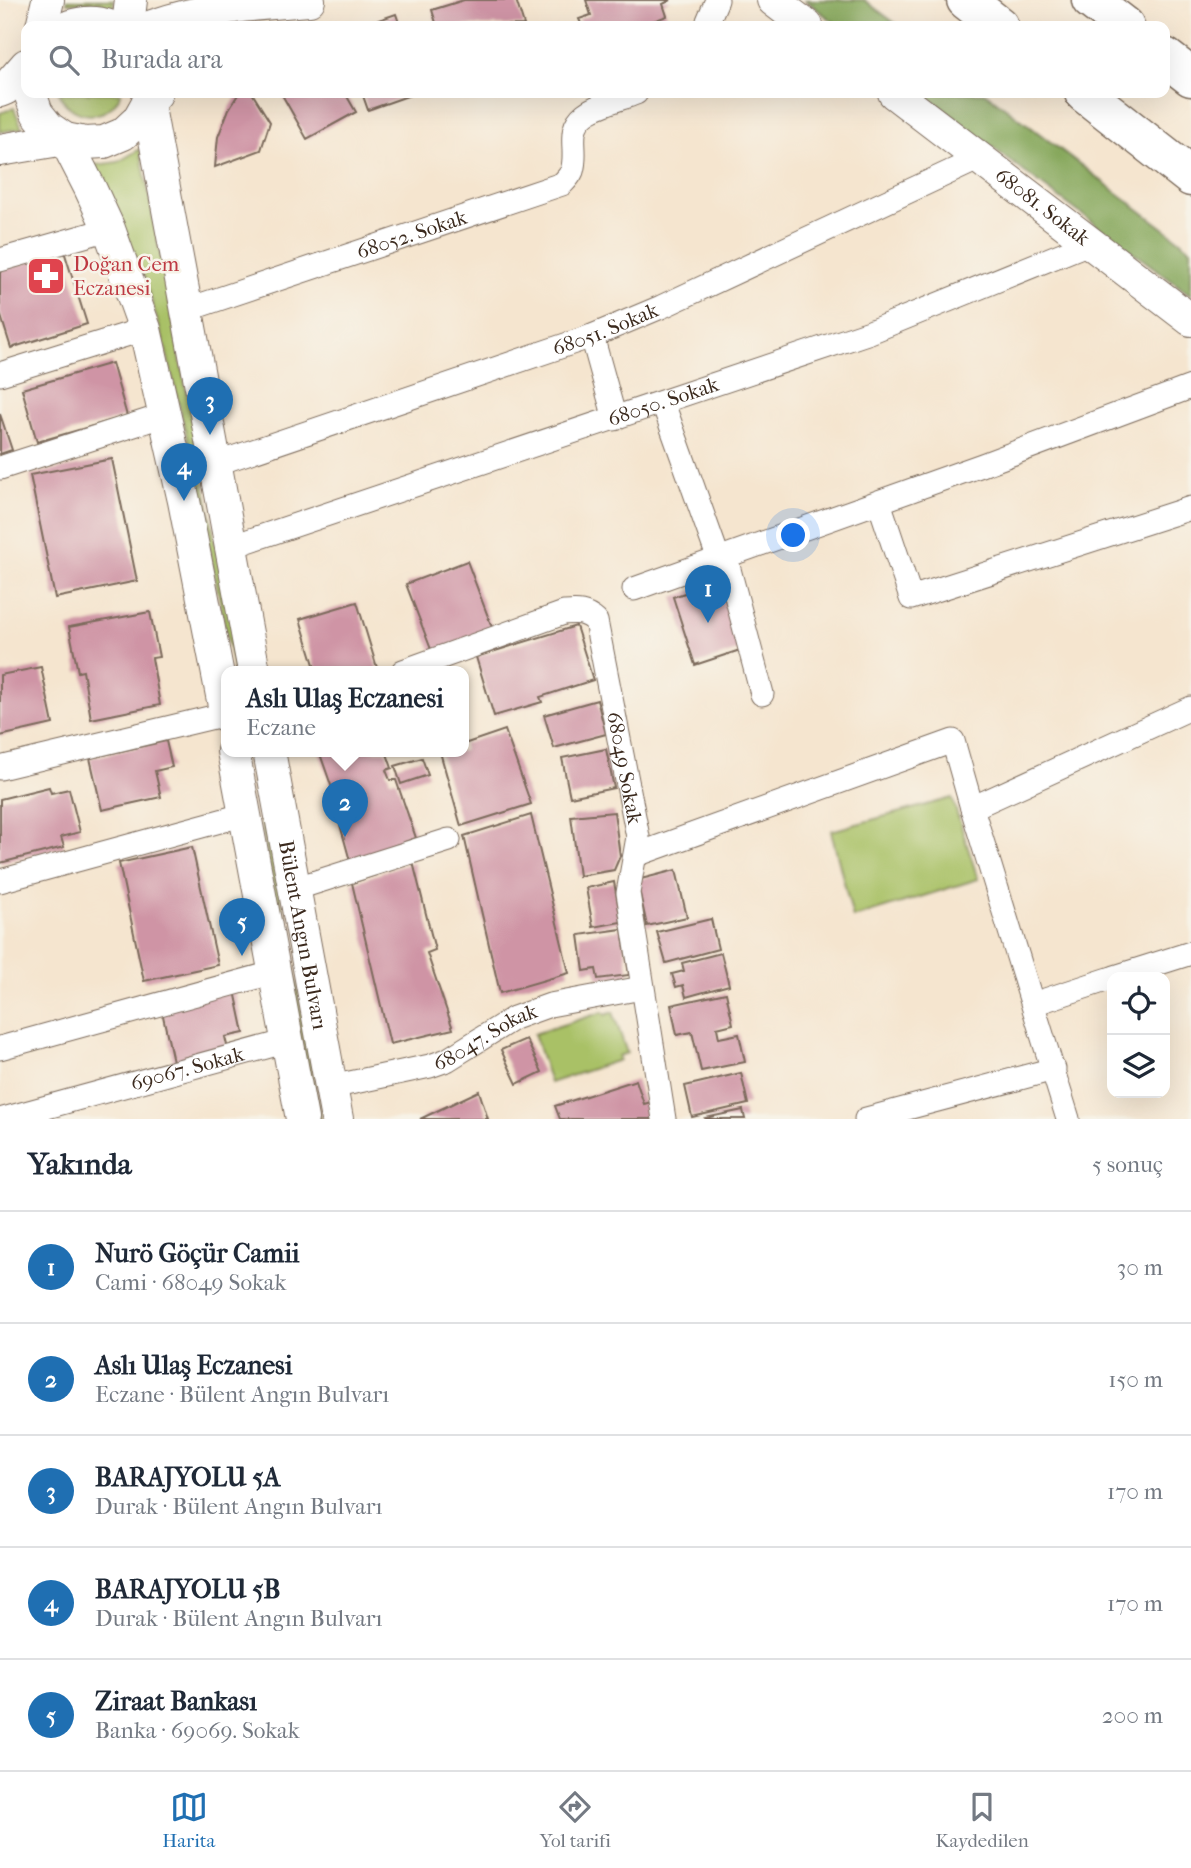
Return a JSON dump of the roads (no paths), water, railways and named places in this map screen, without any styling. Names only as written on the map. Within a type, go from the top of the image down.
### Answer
[{"type":"highway","points":[[965,0],[992,21]]},
{"type":"highway","points":[[1091,0],[1118,21]]},
{"type":"highway","points":[[1170,61],[1191,77]]},
{"type":"highway","points":[[1090,98],[1191,177]]},
{"type":"main road","points":[[43,21],[48,0]]},
{"type":"main road","points":[[129,21],[131,0]]},
{"type":"main road","points":[[166,21],[183,15],[236,6],[309,0]]},
{"type":"main road","points":[[276,21],[324,0]]},
{"type":"main road","points":[[775,11],[796,21]]},
{"type":"main road","points":[[0,91],[21,71]]},
{"type":"main road","points":[[32,98],[37,113],[49,128],[65,139],[85,144],[104,142],[123,134],[138,120],[150,98]]},
{"type":"main road","points":[[151,98],[186,310],[253,666]]},
{"type":"main road","name":"68081. Sokak","points":[[900,98],[1191,320]]},
{"type":"main road","points":[[0,150],[65,139]]},
{"type":"main road","points":[[65,139],[109,229],[145,329],[221,690]]},
{"type":"main road","name":"Bülent Angın Bulvarı","points":[[234,757],[302,1119]]},
{"type":"main road","name":"Bülent Angın Bulvarı","points":[[270,757],[337,1119]]},
{"type":"street","name":"68052. Sokak","points":[[186,310],[562,184],[572,173],[572,136],[576,122],[587,112],[623,98]]},
{"type":"street","name":"68051. Sokak","points":[[215,464],[592,336],[979,159]]},
{"type":"street","points":[[0,260],[109,229]]},
{"type":"street","name":"68050. Sokak","points":[[230,547],[870,332],[1089,243]]},
{"type":"street","points":[[0,374],[145,329]]},
{"type":"street","points":[[592,336],[615,419]]},
{"type":"street","points":[[634,589],[723,559],[1191,387]]},
{"type":"street","points":[[663,403],[723,559],[762,694]]},
{"type":"street","points":[[0,468],[165,415]]},
{"type":"street","points":[[879,502],[911,597],[1191,508]]},
{"type":"street","name":"68049 Sokak","points":[[417,666],[564,613],[589,614],[596,621],[638,837],[628,893],[664,1119]]},
{"type":"street","points":[[972,808],[1191,708]]},
{"type":"street","points":[[0,768],[221,716]]},
{"type":"street","points":[[636,855],[953,741],[1068,1119]]},
{"type":"street","points":[[0,881],[246,814]]},
{"type":"street","points":[[294,889],[449,840]]},
{"type":"street","points":[[1132,972],[1191,953]]},
{"type":"street","points":[[0,1048],[276,972]]},
{"type":"street","points":[[1033,1004],[1107,980]]},
{"type":"street","name":"68047. Sokak","points":[[331,1087],[447,1060],[514,1018],[550,1005],[642,988]]},
{"type":"street","name":"69067. Sokak","points":[[3,1119],[288,1041]]},
{"type":"street","points":[[866,1119],[1054,1069]]},
{"type":"place","name":"Doğan Cem Eczanesi","points":[[46,276]]},
{"type":"place","name":"BARAJYOLU 5A","points":[[210,435]]},
{"type":"place","name":"BARAJYOLU 5B","points":[[184,501]]},
{"type":"place","name":"Nurö Göçür Camii","points":[[708,623]]},
{"type":"place","name":"Aslı Ulaş Eczanesi","points":[[345,837]]},
{"type":"place","name":"Ziraat Bankası","points":[[242,956]]}]
